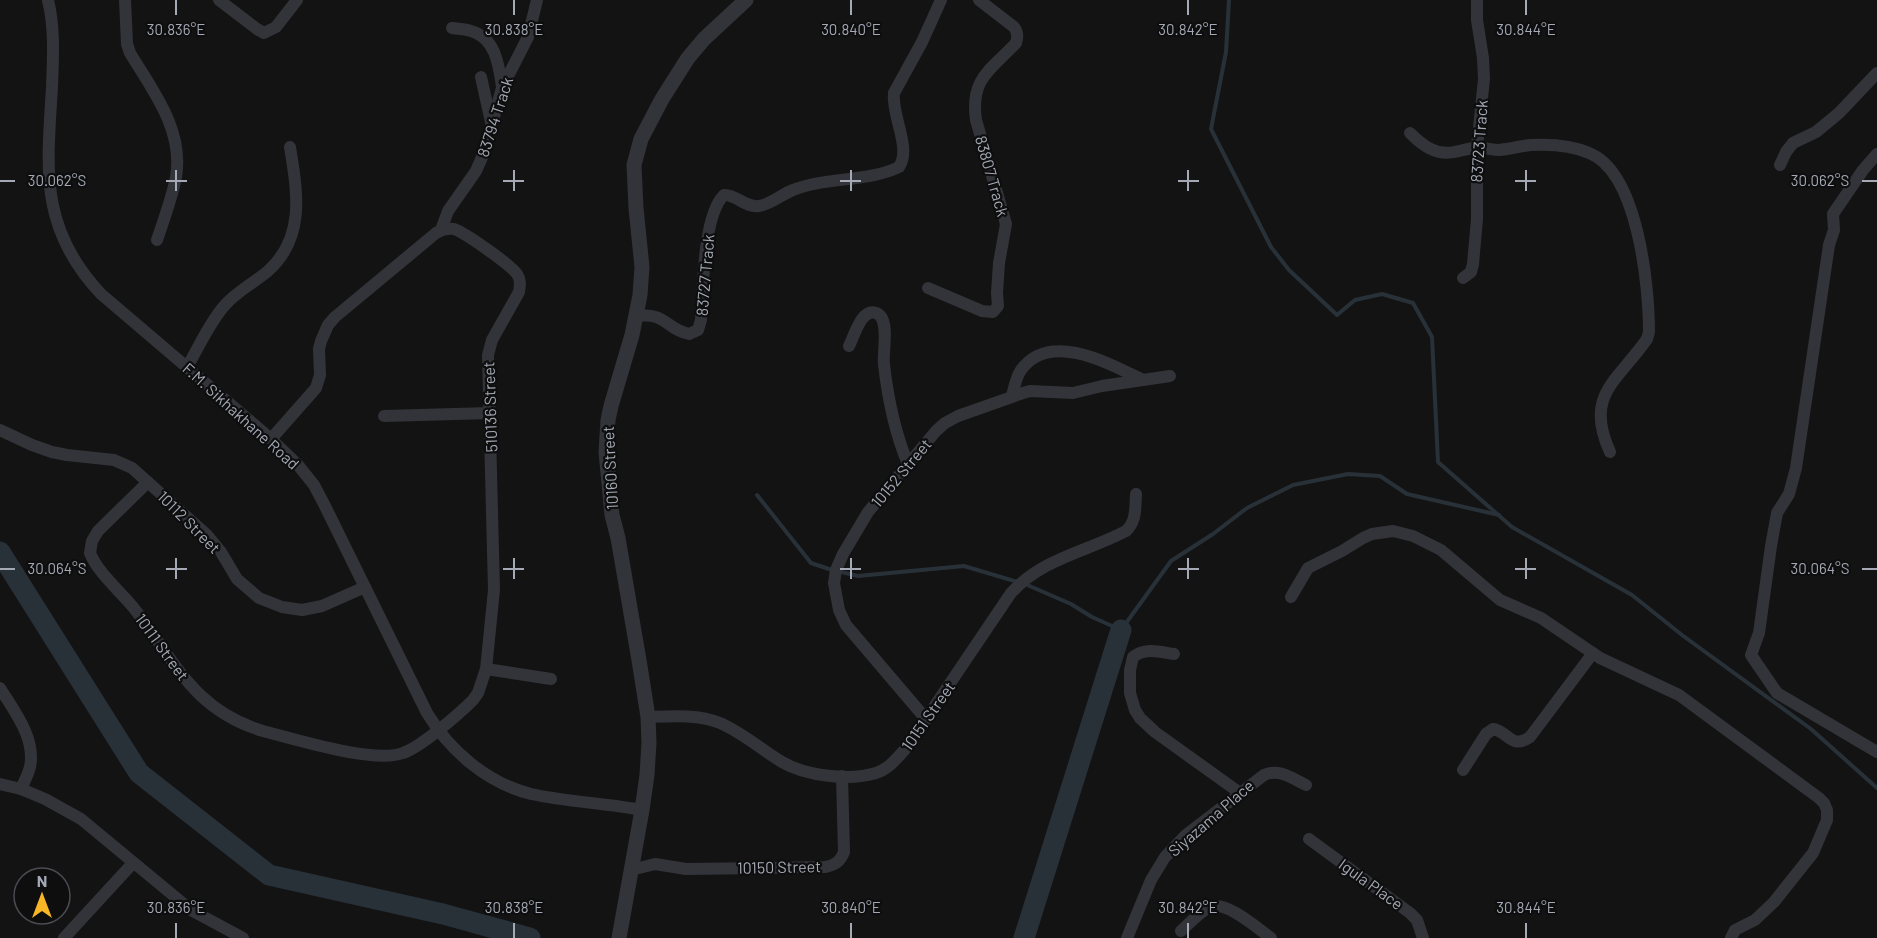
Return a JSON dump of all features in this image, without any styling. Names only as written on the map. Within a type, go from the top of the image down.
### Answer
[{"type":"street","name":"F.M. Sikhakhane Road","points":[[48,0],[54,55],[48,184],[55,216],[64,240],[85,276],[101,294],[271,439],[298,465],[314,485],[427,713],[437,730],[467,760],[498,781],[512,787],[542,795],[642,810]]},
{"type":"street","points":[[125,0],[127,44],[130,53],[167,116],[177,151],[176,176],[157,240]]},
{"type":"street","points":[[219,0],[264,33],[272,31],[297,0]]},
{"type":"street","name":"83794 Track","points":[[441,230],[448,211],[476,171],[487,146],[502,88],[528,37],[537,0]]},
{"type":"street","name":"10160 Street","points":[[619,938],[648,765],[648,717],[612,514],[606,452],[610,406],[632,335],[642,267],[634,172],[640,139],[688,58],[710,33],[747,0]]},
{"type":"street","name":"83727 Track","points":[[636,316],[656,316],[689,334],[698,330],[701,320],[707,235],[719,201],[724,195],[732,196],[745,204],[759,206],[805,186],[875,174],[899,167],[903,155],[894,93],[922,42],[941,0]]},
{"type":"street","name":"83807 Track","points":[[928,288],[982,311],[993,312],[998,306],[999,262],[1006,224],[974,106],[977,89],[982,80],[1016,43],[1017,30],[979,0]]},
{"type":"street","name":"83723 Track","points":[[1463,278],[1471,272],[1473,264],[1477,219],[1478,147],[1484,80],[1477,0]]},
{"type":"street","points":[[452,28],[473,31],[488,42],[499,61],[502,88]]},
{"type":"street","points":[[1780,165],[1793,143],[1816,132],[1839,113],[1877,73]]},
{"type":"street","points":[[481,78],[492,126]]},
{"type":"street","points":[[1410,133],[1428,148],[1446,153],[1478,147],[1498,150],[1532,145],[1574,148],[1591,153],[1615,174],[1634,214],[1649,332],[1647,339],[1602,399],[1600,420],[1603,437],[1610,452]]},
{"type":"street","points":[[187,367],[224,306],[232,297],[267,271],[288,243],[296,220],[297,199],[290,147]]},
{"type":"street","points":[[1877,154],[1863,170],[1833,214],[1834,230],[1828,255],[1797,468],[1789,494],[1777,513],[1759,633],[1751,655],[1777,693],[1877,752]]},
{"type":"street","name":"510136 Street","points":[[437,730],[473,700],[478,693],[486,669],[495,568],[488,355],[496,332],[521,285],[516,272],[462,232],[454,229],[441,230]]},
{"type":"street","points":[[271,439],[316,388],[320,375],[319,349],[328,325],[441,230]]},
{"type":"street","points":[[849,346],[864,315],[876,313],[882,317],[885,325],[884,364],[898,437],[908,464]]},
{"type":"street","points":[[1012,396],[1021,370],[1028,362],[1041,355],[1057,351],[1083,354],[1099,359],[1143,380]]},
{"type":"street","name":"10152 Street","points":[[926,719],[846,625],[839,610],[834,583],[839,562],[858,528],[878,500],[945,423],[984,405],[1030,391],[1073,393],[1102,386],[1170,376]]},
{"type":"street","points":[[384,416],[490,413]]},
{"type":"street","name":"10112 Street","points":[[0,430],[23,442],[52,452],[114,460],[132,468],[214,542],[237,579],[259,598],[282,607],[302,610],[322,606],[365,587]]},
{"type":"street","name":"10111 Street","points":[[148,482],[98,531],[92,541],[90,553],[99,568],[146,624],[177,670],[198,693],[231,719],[246,726],[369,755],[388,756],[405,753],[437,730]]},
{"type":"street","name":"10151 Street","points":[[648,717],[691,717],[719,723],[794,768],[821,775],[877,773],[888,766],[907,747],[1019,584],[1050,563],[1126,531],[1133,523],[1136,494]]},
{"type":"street","points":[[1291,597],[1304,572],[1313,565],[1372,534],[1403,532],[1441,550],[1500,600],[1541,618],[1623,670],[1678,694],[1824,803],[1827,820],[1813,853],[1774,902],[1755,920],[1735,930],[1731,938]]},
{"type":"street","points":[[1174,654],[1142,651],[1133,657],[1130,670],[1130,693],[1135,710],[1147,725],[1240,793]]},
{"type":"street","points":[[1463,770],[1486,734],[1493,729],[1515,742],[1530,737],[1593,653]]},
{"type":"street","points":[[486,669],[551,679]]},
{"type":"street","points":[[0,688],[25,730],[29,742],[30,768],[21,789]]},
{"type":"street","name":"Siyazama Place","points":[[1127,938],[1151,880],[1165,857],[1186,835],[1258,778],[1269,772],[1281,773],[1306,785]]},
{"type":"street","name":"10150 Street","points":[[632,870],[655,864],[686,869],[832,866],[842,859],[845,847],[842,776]]},
{"type":"street","points":[[0,784],[21,789],[45,799],[81,819],[191,910],[237,937]]},
{"type":"street","name":"Igula Place","points":[[1309,839],[1410,913],[1417,920],[1423,938]]},
{"type":"street","points":[[64,938],[133,863]]},
{"type":"street","points":[[1181,931],[1207,908],[1216,906],[1239,915],[1271,938]]},
{"type":"waterway","points":[[1229,0],[1226,52],[1211,129],[1271,247],[1289,270],[1337,315],[1355,300],[1382,294],[1413,303],[1432,337],[1438,462],[1512,527],[1632,595],[1682,635],[1811,729],[1877,788]]},
{"type":"waterway","points":[[1025,584],[1071,604],[1092,617],[1121,630],[1171,561],[1213,534],[1247,508],[1293,485],[1348,474],[1380,476],[1407,494],[1499,515]]},
{"type":"waterway","points":[[757,495],[811,563],[858,576],[964,566],[1018,582]]},
{"type":"waterway","points":[[0,552],[139,773],[269,875],[443,914],[530,938]]},
{"type":"waterway","points":[[1024,938],[1121,630]]}]
